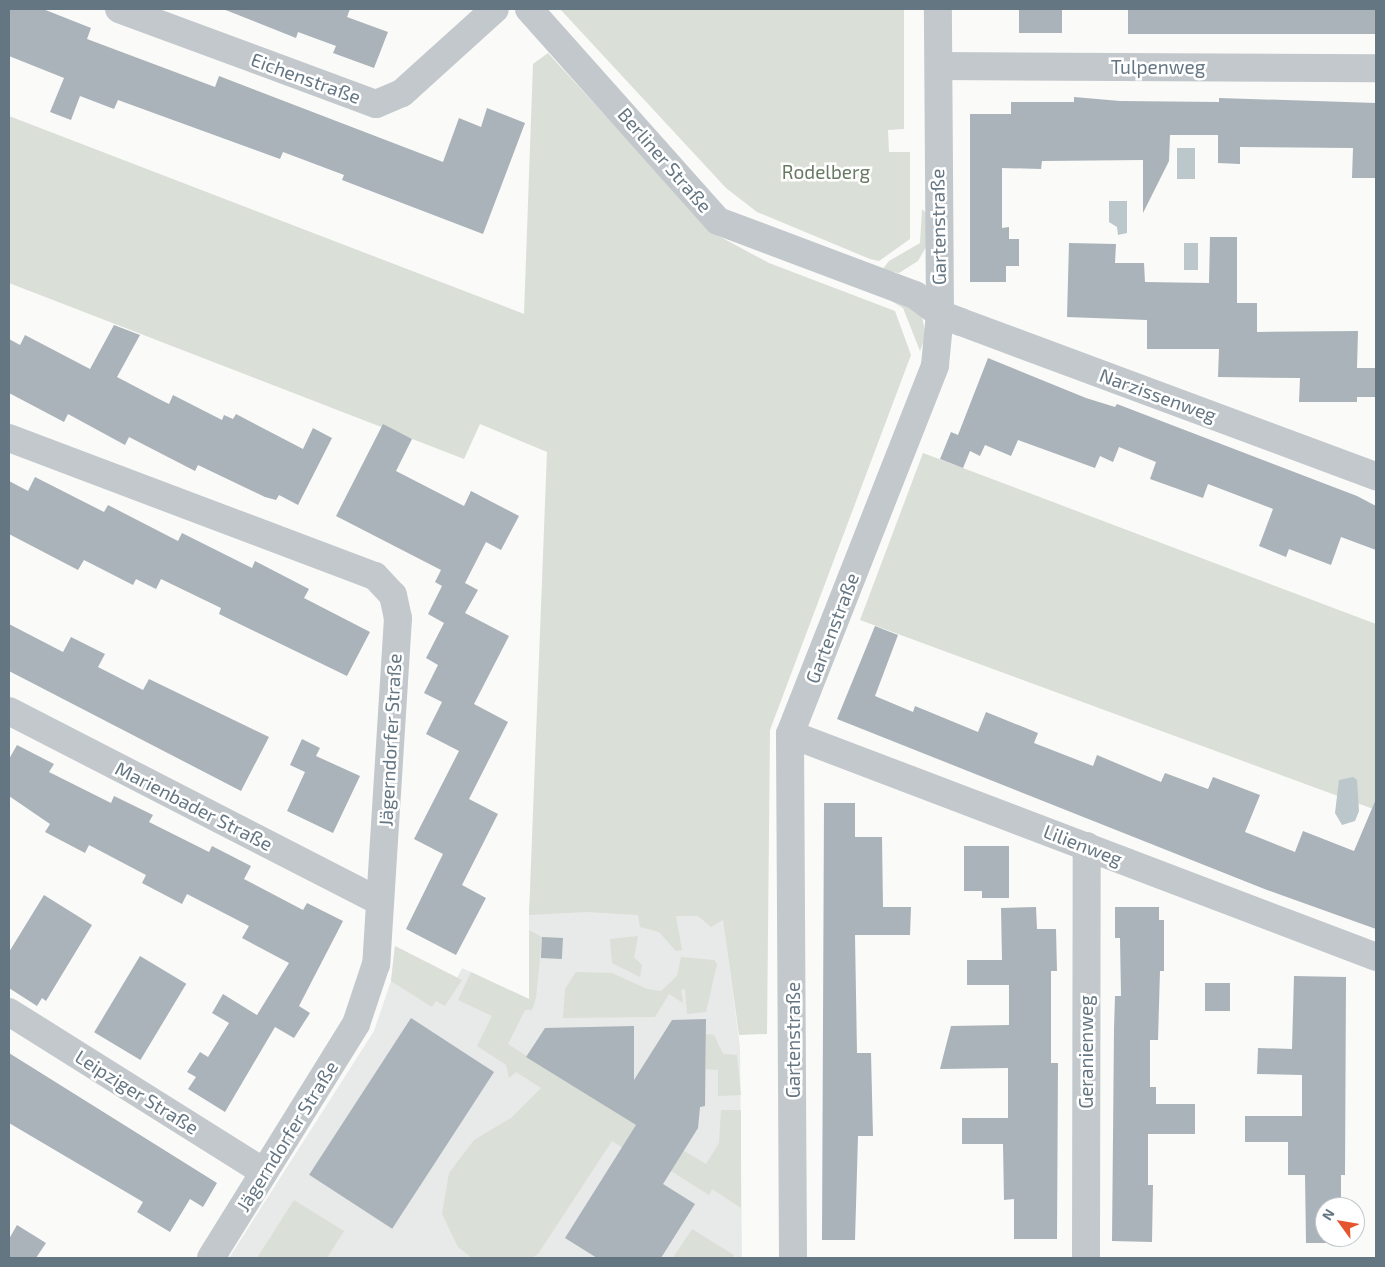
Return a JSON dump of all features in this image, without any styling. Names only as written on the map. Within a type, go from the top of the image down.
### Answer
[{"type":"street","name":"Eichenstraße","points":[[119,9],[376,104],[402,93],[495,9]]},
{"type":"street","name":"Berliner Straße","points":[[529,9],[718,221],[915,295],[940,314]]},
{"type":"street","name":"Gartenstraße","points":[[793,1258],[790,734],[935,365],[940,314],[938,9]]},
{"type":"street","name":"Tulpenweg","points":[[939,66],[1376,68]]},
{"type":"street","name":"Narzissenweg","points":[[940,314],[1376,476]]},
{"type":"street","name":"Jägerndorfer Straße","points":[[9,438],[375,576],[393,595],[398,618],[376,964],[356,1024],[211,1258]]},
{"type":"street","name":"Marienbader Straße","points":[[9,710],[380,902]]},
{"type":"street","name":"Lilienweg","points":[[790,734],[1376,957]]},
{"type":"street","name":"Geranienweg","points":[[1086,1258],[1087,846]]},
{"type":"street","name":"Leipziger Straße","points":[[9,1012],[264,1172]]},
{"type":"shaded area","points":[[1177,148],[1195,148],[1195,179],[1177,179]]},
{"type":"shaded area","points":[[1109,201],[1127,201],[1127,233],[1118,235],[1117,227],[1109,222]]},
{"type":"shaded area","points":[[1184,243],[1198,243],[1198,270],[1184,270]]},
{"type":"shaded area","points":[[1353,777],[1357,780],[1359,811],[1355,821],[1342,825],[1335,813],[1339,780]]},
{"type":"shaded area","points":[[721,903],[740,1047],[742,1258],[229,1258],[374,1031],[391,981],[395,946],[457,978],[462,968],[529,999],[529,906]]},
{"type":"green space","name":"Rodelberg","points":[[560,9],[904,9],[904,129],[888,130],[889,152],[910,152],[910,239],[879,261],[757,212],[726,188]]},
{"type":"green space","points":[[548,53],[713,233],[769,263],[895,311],[911,355],[770,730],[767,1034],[739,1035],[723,920],[711,927],[698,916],[676,916],[682,950],[676,951],[659,932],[640,927],[638,915],[587,912],[529,915],[547,452],[480,424],[464,459],[9,283],[9,116],[524,314],[533,64]]},
{"type":"green space","points":[[922,209],[927,214],[926,247],[918,261],[899,273],[882,270],[889,261],[920,243]]},
{"type":"green space","points":[[888,299],[908,305],[922,317],[926,335],[920,351],[903,308]]},
{"type":"green space","points":[[923,453],[1376,624],[1376,810],[860,620]]},
{"type":"green space","points":[[529,930],[542,937],[536,998],[532,1010],[525,1010],[508,1044],[681,1154],[684,1151],[706,1164],[719,1143],[721,1110],[741,1110],[741,1208],[712,1189],[709,1195],[660,1164],[655,1168],[612,1141],[538,1254],[531,1258],[472,1258],[458,1247],[442,1214],[449,1173],[474,1140],[511,1118],[541,1088],[516,1072],[509,1078],[506,1065],[477,1046],[492,1016],[458,1000],[471,972],[529,999]]},
{"type":"green space","points":[[638,936],[634,957],[642,965],[640,977],[612,963],[610,939]]},
{"type":"green space","points":[[395,946],[462,980],[445,1006],[436,1001],[432,1007],[391,981]]},
{"type":"green space","points":[[681,957],[714,960],[717,964],[706,1012],[687,1014],[685,989],[681,990],[683,1003],[669,994],[655,1017],[563,1018],[565,989],[576,972],[612,973],[647,989],[661,991],[677,976]]},
{"type":"green space","points":[[706,1034],[714,1035],[723,1054],[737,1055],[741,1095],[718,1096],[718,1070],[706,1069]]},
{"type":"green space","points":[[294,1200],[344,1231],[327,1258],[257,1258]]},
{"type":"green space","points":[[692,1229],[734,1255],[732,1258],[673,1258]]},
{"type":"building","points":[[9,9],[43,9],[91,28],[87,39],[215,87],[219,76],[443,162],[459,118],[481,127],[487,108],[525,123],[483,234],[342,180],[344,175],[283,152],[280,159],[118,100],[114,109],[80,96],[71,120],[50,112],[64,78],[9,56]]},
{"type":"building","points":[[223,9],[350,9],[347,17],[388,32],[374,68],[333,53],[336,46],[298,32],[296,38]]},
{"type":"building","points":[[1019,9],[1062,9],[1062,33],[1019,33]]},
{"type":"building","points":[[1128,9],[1376,9],[1376,34],[1128,34]]},
{"type":"building","points":[[1074,97],[1120,101],[1219,102],[1219,98],[1376,103],[1376,178],[1352,178],[1353,148],[1240,147],[1240,164],[1218,163],[1218,135],[1170,135],[1169,161],[1143,213],[1143,160],[1042,161],[1041,169],[1002,168],[1002,228],[1009,227],[1009,239],[1019,239],[1019,266],[1006,266],[1006,282],[970,282],[970,114],[1011,114],[1011,102],[1074,102]]},
{"type":"building","points":[[1210,237],[1237,237],[1237,303],[1257,303],[1257,332],[1358,331],[1357,368],[1376,368],[1376,397],[1357,397],[1357,402],[1299,402],[1300,378],[1218,377],[1219,349],[1147,349],[1147,320],[1067,317],[1069,243],[1116,244],[1115,263],[1144,263],[1145,282],[1209,283]]},
{"type":"building","points":[[114,325],[140,335],[117,377],[159,399],[169,404],[173,395],[222,420],[224,415],[233,419],[236,414],[303,449],[313,428],[332,438],[298,505],[279,495],[276,500],[265,497],[198,465],[195,471],[129,437],[125,445],[68,414],[64,422],[9,393],[9,339],[20,345],[25,335],[90,369]]},
{"type":"building","points":[[988,358],[1086,398],[1115,407],[1117,404],[1357,496],[1376,506],[1376,550],[1341,537],[1331,565],[1289,549],[1286,557],[1259,546],[1273,509],[1208,484],[1203,498],[1150,479],[1156,462],[1119,447],[1113,462],[1100,456],[1095,468],[1018,440],[1011,456],[985,445],[980,456],[970,451],[963,468],[940,459],[951,432],[958,435]]},
{"type":"building","points":[[383,424],[412,439],[396,471],[464,506],[471,491],[519,516],[501,550],[486,542],[465,583],[478,590],[465,613],[509,636],[474,704],[508,722],[469,799],[498,814],[462,885],[486,898],[456,955],[406,929],[443,854],[414,839],[459,751],[426,734],[442,702],[424,693],[438,665],[426,658],[444,623],[428,614],[442,586],[435,582],[441,570],[336,516]]},
{"type":"building","points":[[35,477],[104,512],[108,505],[178,541],[182,533],[252,568],[255,561],[309,589],[304,598],[370,632],[347,676],[219,614],[221,608],[161,579],[156,589],[136,579],[133,585],[84,560],[78,570],[9,534],[9,481],[28,491]]},
{"type":"building","points":[[9,624],[63,652],[71,637],[105,654],[98,667],[143,690],[149,679],[269,737],[241,791],[9,671]]},
{"type":"building","points":[[875,626],[898,635],[875,696],[913,712],[915,706],[978,732],[986,712],[1038,733],[1034,743],[1093,766],[1097,755],[1161,782],[1165,773],[1208,789],[1213,777],[1260,795],[1245,832],[1295,852],[1303,831],[1354,851],[1376,799],[1376,929],[1267,890],[837,719]]},
{"type":"building","points":[[302,739],[320,748],[316,756],[360,776],[333,833],[287,811],[305,772],[290,765]]},
{"type":"building","points":[[17,745],[54,764],[49,772],[111,803],[114,796],[153,815],[149,822],[209,852],[212,846],[251,866],[244,879],[303,910],[307,903],[343,921],[299,1006],[310,1013],[294,1038],[275,1027],[225,1112],[188,1089],[196,1077],[187,1072],[200,1052],[208,1057],[229,1023],[212,1013],[223,994],[257,1015],[289,963],[242,938],[249,926],[187,894],[182,904],[142,883],[146,875],[89,845],[85,853],[45,832],[50,824],[9,796],[9,759]]},
{"type":"building","points":[[824,803],[855,803],[855,837],[882,837],[883,907],[911,907],[910,935],[855,935],[857,1053],[871,1053],[873,1136],[858,1136],[855,1240],[822,1240]]},
{"type":"building","points":[[964,846],[1009,846],[1009,898],[982,898],[982,891],[964,891]]},
{"type":"building","points":[[44,895],[92,925],[46,1001],[42,998],[37,1006],[9,988],[9,952]]},
{"type":"building","points":[[1036,907],[1037,929],[1056,929],[1057,971],[1051,971],[1051,1063],[1058,1063],[1057,1239],[1014,1239],[1014,1199],[1004,1200],[1003,1144],[962,1144],[962,1118],[1008,1118],[1008,1068],[940,1069],[951,1026],[1009,1025],[1009,985],[967,985],[967,960],[1002,960],[1001,908]]},
{"type":"building","points":[[1115,907],[1159,907],[1159,920],[1164,920],[1164,971],[1160,971],[1158,1040],[1150,1040],[1150,1087],[1156,1087],[1156,1104],[1195,1104],[1195,1134],[1148,1134],[1148,1185],[1153,1185],[1152,1242],[1112,1241],[1115,996],[1121,996],[1120,938],[1115,938]]},
{"type":"building","points":[[542,937],[563,938],[562,959],[541,958]]},
{"type":"building","points":[[140,956],[186,984],[140,1060],[94,1032]]},
{"type":"building","points":[[1294,976],[1346,977],[1345,1175],[1341,1175],[1341,1197],[1315,1197],[1315,1243],[1306,1243],[1305,1175],[1288,1175],[1288,1142],[1245,1142],[1245,1116],[1302,1116],[1302,1075],[1257,1074],[1258,1048],[1292,1049]]},
{"type":"building","points":[[1205,983],[1230,983],[1230,1011],[1205,1011]]},
{"type":"building","points":[[411,1018],[494,1072],[392,1229],[309,1175]]},
{"type":"building","points":[[706,1019],[705,1106],[700,1107],[698,1128],[663,1184],[695,1204],[661,1258],[597,1258],[565,1238],[636,1125],[526,1057],[545,1028],[634,1026],[634,1080],[672,1020]]},
{"type":"building","points":[[9,1053],[217,1183],[203,1207],[190,1199],[170,1232],[137,1212],[143,1202],[9,1123]]},
{"type":"building","points":[[17,1225],[46,1243],[36,1258],[9,1258],[9,1239]]}]
